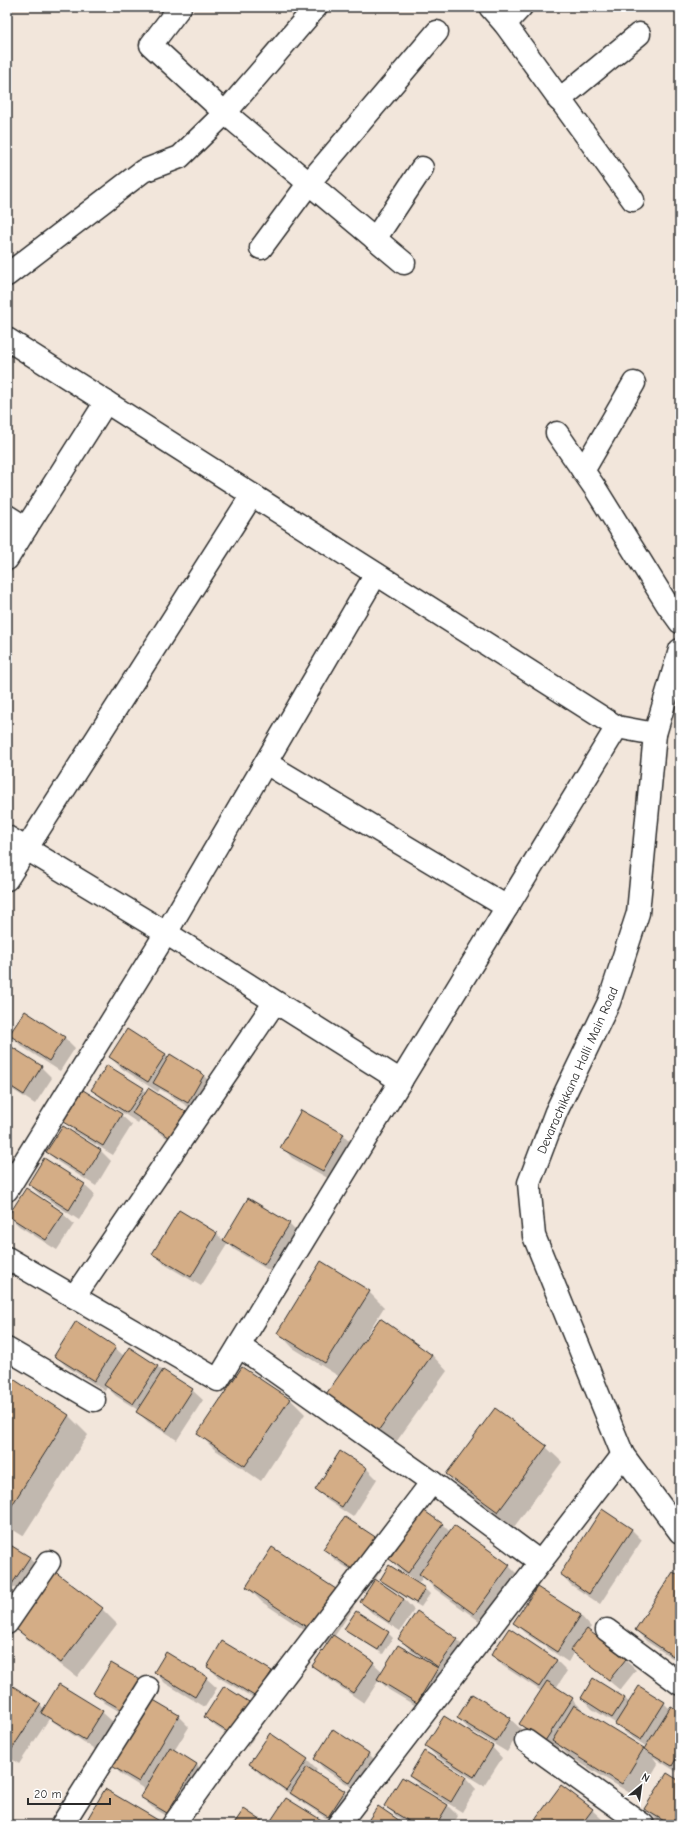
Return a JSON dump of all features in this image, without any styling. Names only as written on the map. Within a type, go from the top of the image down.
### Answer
[{"type":"street","points":[[180,7],[150,45],[225,113],[404,263]]},
{"type":"street","points":[[7,275],[143,171],[180,157],[225,113],[316,7]]},
{"type":"street","points":[[490,7],[505,24],[633,200]]},
{"type":"street","points":[[505,24],[521,7]]},
{"type":"street","points":[[261,248],[308,183],[437,32]]},
{"type":"street","points":[[559,100],[639,34]]},
{"type":"street","points":[[375,239],[422,168]]},
{"type":"street","points":[[7,339],[617,727],[655,734]]},
{"type":"street","points":[[583,471],[634,383]]},
{"type":"street","points":[[7,558],[106,402]]},
{"type":"street","points":[[557,433],[680,622]]},
{"type":"street","points":[[7,879],[16,843],[252,495]]},
{"type":"street","points":[[7,516],[26,528]]},
{"type":"street","points":[[7,1190],[166,933],[376,574]]},
{"type":"street","name":"Devarachikkana Halli Main Road","points":[[680,650],[655,734],[638,913],[609,1002],[556,1112],[529,1183],[534,1236],[623,1455],[680,1532]]},
{"type":"street","points":[[7,1258],[218,1380],[617,727]]},
{"type":"street","points":[[266,763],[507,907]]},
{"type":"street","points":[[16,843],[166,933],[401,1081]]},
{"type":"street","points":[[74,1297],[275,1002]]},
{"type":"street","points":[[239,1346],[432,1482],[540,1562]]},
{"type":"street","points":[[7,1349],[94,1400]]},
{"type":"street","points":[[338,1825],[623,1455]]},
{"type":"street","points":[[173,1825],[217,1764],[432,1482]]},
{"type":"street","points":[[7,1623],[49,1562]]},
{"type":"street","points":[[607,1630],[680,1684]]},
{"type":"street","points":[[62,1825],[148,1688]]},
{"type":"street","points":[[526,1741],[643,1825]]},
{"type":"building","points":[[25,1011],[65,1037],[49,1061],[9,1035]]},
{"type":"building","points":[[127,1029],[166,1054],[148,1082],[109,1057]]},
{"type":"building","points":[[7,1044],[42,1066],[24,1095],[7,1084]]},
{"type":"building","points":[[170,1054],[204,1075],[188,1103],[153,1083]]},
{"type":"building","points":[[107,1065],[144,1088],[127,1113],[91,1090]]},
{"type":"building","points":[[148,1088],[188,1113],[172,1139],[132,1113]]},
{"type":"building","points":[[83,1090],[122,1114],[103,1146],[63,1122]]},
{"type":"building","points":[[301,1110],[344,1134],[323,1171],[280,1148]]},
{"type":"building","points":[[63,1126],[101,1150],[85,1176],[46,1152]]},
{"type":"building","points":[[44,1158],[85,1184],[69,1210],[28,1184]]},
{"type":"building","points":[[26,1188],[64,1213],[46,1240],[8,1216]]},
{"type":"building","points":[[248,1198],[290,1223],[264,1265],[223,1240]]},
{"type":"building","points":[[179,1210],[217,1233],[191,1277],[152,1254]]},
{"type":"building","points":[[321,1261],[370,1291],[325,1363],[277,1333]]},
{"type":"building","points":[[380,1318],[432,1355],[378,1431],[326,1394]]},
{"type":"building","points":[[76,1321],[116,1347],[94,1381],[54,1356]]},
{"type":"building","points":[[129,1347],[158,1366],[133,1404],[104,1385]]},
{"type":"building","points":[[242,1367],[290,1399],[245,1466],[197,1434]]},
{"type":"building","points":[[163,1370],[193,1389],[166,1431],[136,1412]]},
{"type":"building","points":[[7,1375],[69,1415],[7,1513]]},
{"type":"building","points":[[495,1408],[547,1446],[498,1512],[446,1474]]},
{"type":"building","points":[[340,1451],[367,1468],[342,1507],[315,1490]]},
{"type":"building","points":[[602,1509],[632,1529],[589,1594],[560,1574]]},
{"type":"building","points":[[423,1510],[443,1524],[408,1573],[389,1559]]},
{"type":"building","points":[[345,1517],[383,1542],[361,1575],[323,1549]]},
{"type":"building","points":[[454,1525],[510,1565],[474,1614],[419,1574]]},
{"type":"building","points":[[7,1543],[30,1557],[12,1584],[7,1580]]},
{"type":"building","points":[[272,1547],[339,1591],[313,1631],[246,1587]]},
{"type":"building","points":[[389,1565],[425,1588],[416,1603],[380,1580]]},
{"type":"building","points":[[54,1571],[103,1608],[61,1663],[12,1626]]},
{"type":"building","points":[[673,1572],[680,1576],[680,1645],[673,1656],[635,1630]]},
{"type":"building","points":[[375,1579],[404,1599],[389,1622],[360,1602]]},
{"type":"building","points":[[537,1587],[581,1615],[557,1652],[513,1623]]},
{"type":"building","points":[[356,1611],[389,1632],[378,1650],[344,1629]]},
{"type":"building","points":[[417,1611],[458,1639],[438,1667],[398,1639]]},
{"type":"building","points":[[509,1628],[557,1660],[539,1687],[491,1655]]},
{"type":"building","points":[[587,1629],[626,1659],[609,1680],[570,1650]]},
{"type":"building","points":[[333,1635],[374,1662],[353,1693],[312,1666]]},
{"type":"building","points":[[222,1641],[272,1671],[256,1697],[207,1667]]},
{"type":"building","points":[[398,1645],[438,1668],[417,1703],[377,1679]]},
{"type":"building","points":[[166,1652],[207,1677],[195,1697],[154,1672]]},
{"type":"building","points":[[111,1663],[144,1682],[126,1712],[93,1693]]},
{"type":"building","points":[[593,1678],[625,1698],[612,1718],[581,1698]]},
{"type":"building","points":[[547,1681],[573,1698],[545,1741],[519,1724]]},
{"type":"building","points":[[8,1683],[41,1704],[8,1755],[7,1754]]},
{"type":"building","points":[[59,1684],[103,1711],[85,1740],[41,1713]]},
{"type":"building","points":[[224,1686],[257,1707],[237,1738],[204,1717]]},
{"type":"building","points":[[639,1686],[665,1702],[641,1740],[615,1724]]},
{"type":"building","points":[[472,1694],[511,1718],[496,1742],[457,1718]]},
{"type":"building","points":[[150,1698],[179,1715],[139,1782],[110,1765]]},
{"type":"building","points":[[574,1705],[644,1748],[622,1784],[552,1741]]},
{"type":"building","points":[[671,1706],[680,1711],[680,1752],[672,1766],[644,1749]]},
{"type":"building","points":[[444,1716],[493,1746],[474,1777],[425,1746]]},
{"type":"building","points":[[333,1729],[369,1753],[350,1783],[314,1759]]},
{"type":"building","points":[[270,1733],[308,1759],[286,1790],[249,1764]]},
{"type":"building","points":[[170,1747],[197,1764],[167,1813],[140,1797]]},
{"type":"building","points":[[424,1751],[466,1777],[451,1802],[409,1776]]},
{"type":"building","points":[[307,1767],[345,1791],[328,1817],[290,1793]]},
{"type":"building","points":[[667,1773],[680,1781],[680,1821],[678,1825],[671,1825],[644,1809]]},
{"type":"building","points":[[402,1777],[448,1805],[436,1825],[415,1825],[384,1806]]},
{"type":"building","points":[[561,1785],[593,1809],[581,1825],[533,1825],[532,1824]]},
{"type":"building","points":[[105,1789],[163,1823],[162,1825],[84,1825]]},
{"type":"building","points":[[286,1798],[323,1821],[321,1825],[274,1825],[270,1822]]},
{"type":"building","points":[[378,1806],[406,1825],[365,1825]]},
{"type":"building","points":[[244,1809],[268,1825],[233,1825]]}]
